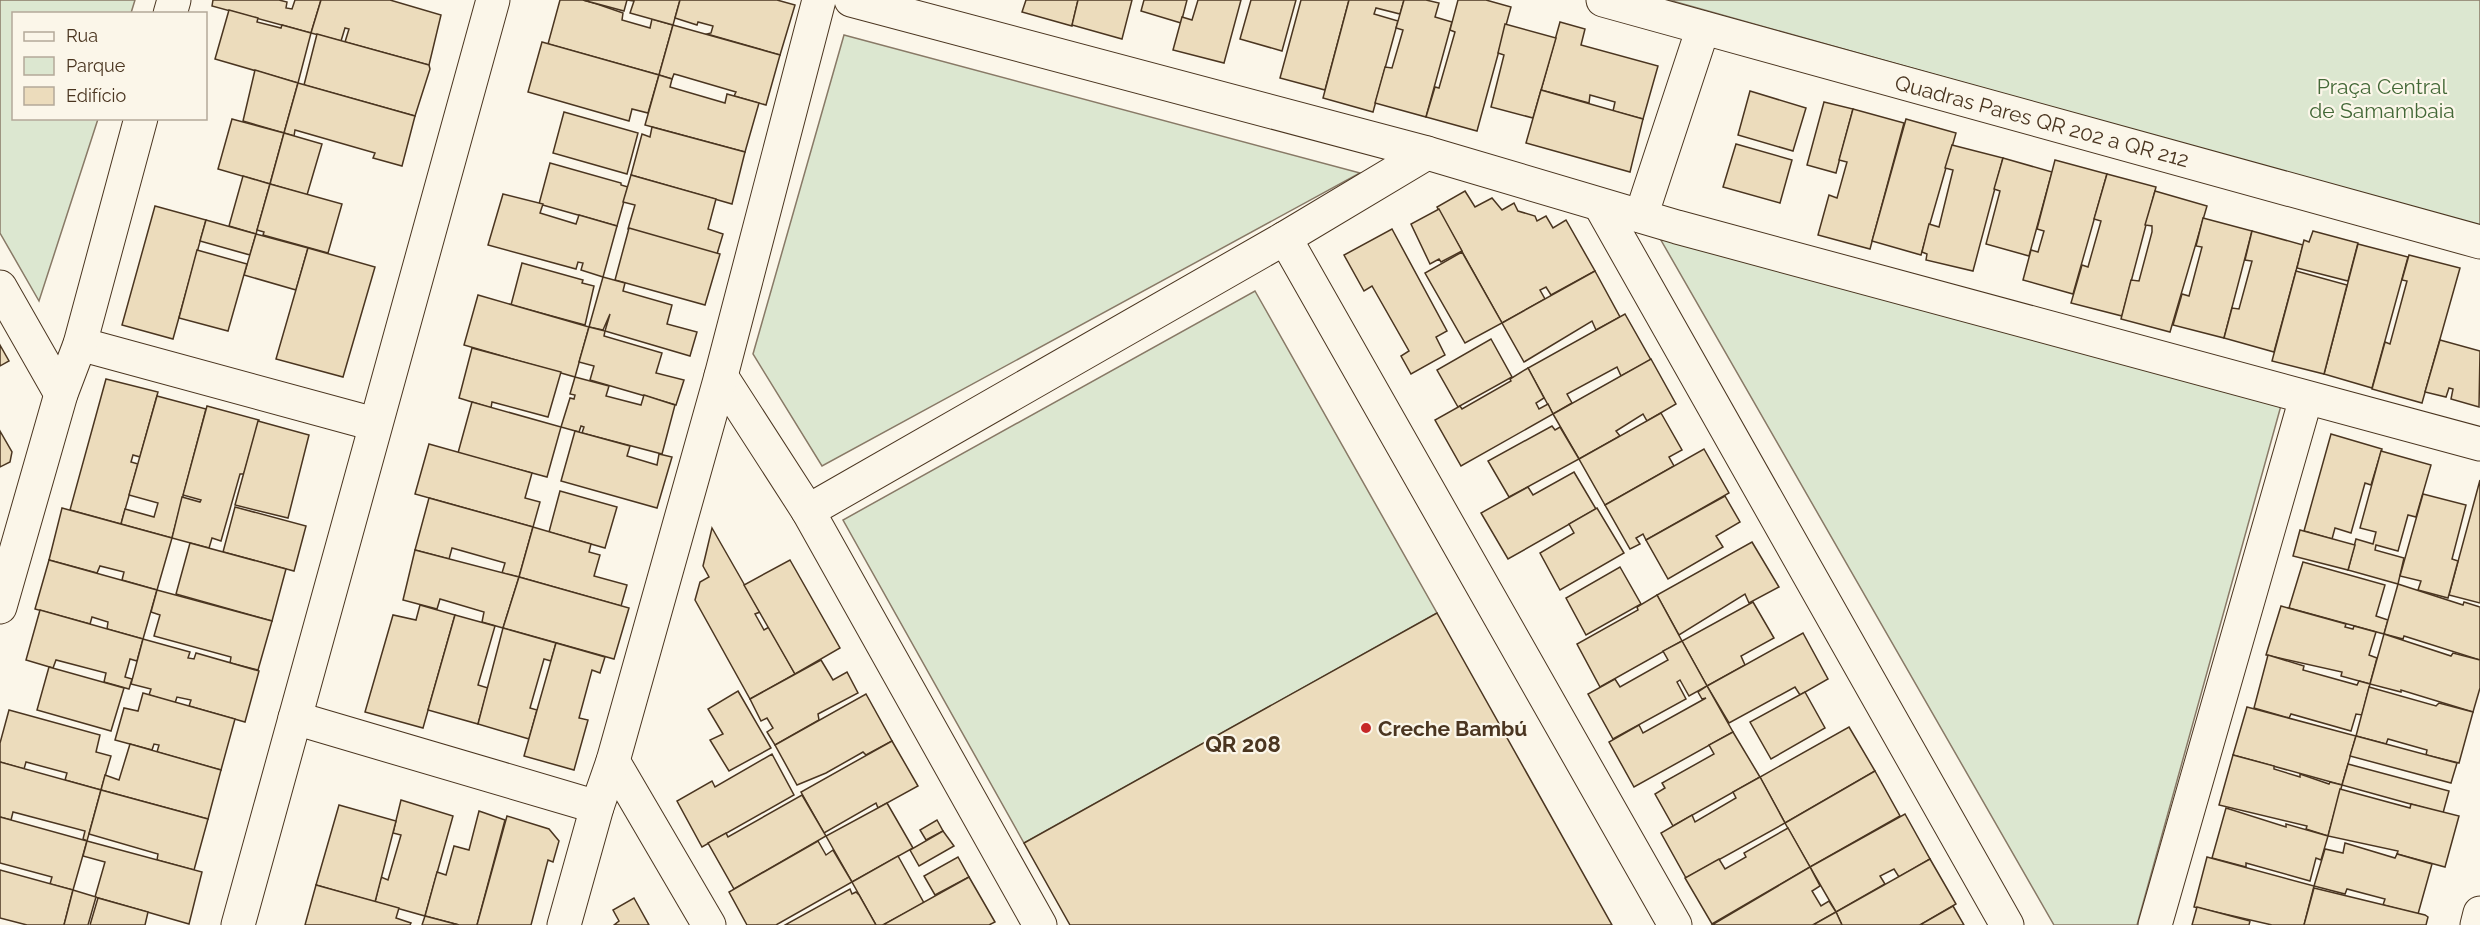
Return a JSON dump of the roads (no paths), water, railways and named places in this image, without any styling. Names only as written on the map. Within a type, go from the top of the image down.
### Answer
[{"type":"street","points":[[238,925],[374,424],[493,0]]},
{"type":"street","points":[[564,925],[597,807],[613,761],[721,376],[819,0]]},
{"type":"street","points":[[851,0],[1427,153],[1600,205],[2480,444]]},
{"type":"street","name":"Quadras Pares QR 202 a QR 212","points":[[1604,0],[2480,242]]},
{"type":"street","points":[[1641,216],[1703,28]]},
{"type":"street","points":[[0,608],[61,394],[80,344],[140,120]]},
{"type":"street","points":[[808,511],[1284,238],[1427,153]]},
{"type":"street","points":[[1600,205],[2007,925]]},
{"type":"street","points":[[1284,238],[1675,925]]},
{"type":"street","points":[[0,287],[61,394]]},
{"type":"street","points":[[80,344],[374,424]]},
{"type":"street","points":[[721,376],[808,511],[1040,925]]},
{"type":"street","points":[[2155,925],[2306,398]]},
{"type":"street","points":[[295,718],[597,807]]},
{"type":"street","points":[[613,761],[709,925]]},
{"type":"street","points":[[2477,925],[2480,913]]},
{"type":"place","name":"Creche Bambú","points":[[1366,728]]},
{"type":"district","name":"QR 208","points":[[1243,744]]},
{"type":"park label","name":"Praça Central de Samambaia","points":[[2382,98]]}]
